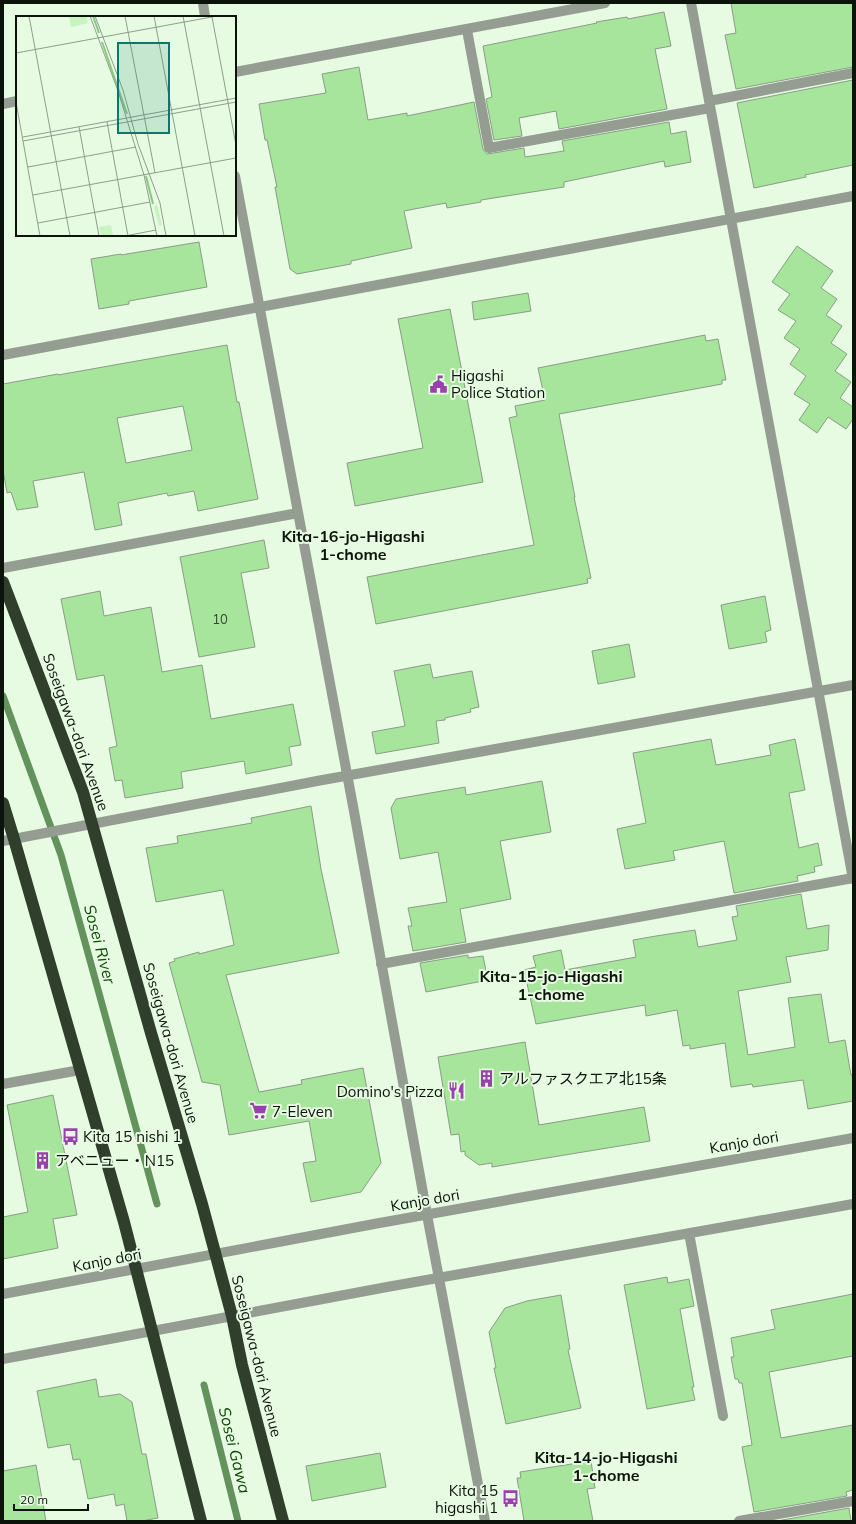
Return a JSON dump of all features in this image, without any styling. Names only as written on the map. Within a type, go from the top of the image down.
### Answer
[{"type":"highway","name":"Soseigawa-dori Avenue","points":[[3,582],[83,792],[93,825],[216,1255],[232,1316],[242,1365],[283,1521]]},
{"type":"highway","points":[[3,803],[9,840],[80,1070],[121,1214],[202,1521]]},
{"type":"street","points":[[203,3],[205,16]]},
{"type":"street","points":[[236,72],[467,30],[605,3]]},
{"type":"street","points":[[381,964],[853,879],[691,3]]},
{"type":"street","points":[[467,30],[489,148],[710,104],[853,72]]},
{"type":"street","points":[[3,104],[16,101]]},
{"type":"street","points":[[236,181],[485,1521]]},
{"type":"street","points":[[3,355],[853,196]]},
{"type":"street","points":[[3,568],[298,513]]},
{"type":"street","points":[[9,840],[347,776],[818,690],[853,685]]},
{"type":"street","points":[[3,1084],[80,1070]]},
{"type":"street","name":"Kanjo dori","points":[[3,1294],[853,1138]]},
{"type":"street","points":[[3,1359],[439,1278],[853,1204]]},
{"type":"street","points":[[689,1233],[723,1416]]},
{"type":"street","points":[[739,1521],[853,1500]]},
{"type":"building","points":[[731,3],[853,3],[853,67],[736,89],[725,35],[736,33]]},
{"type":"building","points":[[664,12],[671,46],[655,49],[667,109],[559,129],[556,111],[519,118],[522,136],[494,140],[486,99],[492,97],[483,46],[597,23],[596,22],[627,17],[628,19]]},
{"type":"building","points":[[359,67],[368,120],[407,113],[407,116],[474,102],[483,149],[487,154],[524,148],[525,157],[564,151],[562,141],[669,122],[671,134],[686,131],[691,162],[665,167],[664,161],[564,182],[564,187],[481,200],[481,202],[447,208],[446,203],[404,211],[412,248],[351,261],[351,264],[297,274],[290,269],[275,187],[277,187],[267,140],[265,140],[259,104],[326,93],[322,74]]},
{"type":"building","points":[[853,80],[853,165],[754,188],[737,103]]},
{"type":"building","points":[[199,242],[207,287],[129,301],[129,304],[99,309],[91,259]]},
{"type":"building","points":[[797,246],[833,271],[821,288],[837,299],[826,315],[842,326],[831,343],[847,354],[835,371],[851,382],[840,398],[853,407],[853,419],[846,429],[828,417],[817,433],[799,420],[810,404],[794,394],[806,376],[790,364],[800,349],[784,338],[796,321],[778,310],[790,294],[772,282]]},
{"type":"building","points":[[528,293],[531,311],[474,320],[472,302]]},
{"type":"building","name":"Higashi Police Station","points":[[450,309],[483,482],[355,506],[347,463],[423,448],[398,319]]},
{"type":"building","points":[[705,335],[706,341],[718,339],[726,380],[722,380],[722,384],[559,414],[591,578],[587,579],[588,583],[376,624],[367,577],[534,545],[509,418],[517,416],[515,406],[545,400],[538,368]]},
{"type":"building","points":[[227,345],[237,402],[239,402],[258,499],[198,511],[194,491],[168,496],[167,493],[118,503],[122,525],[95,530],[84,472],[33,481],[38,507],[17,510],[11,492],[7,493],[3,470],[3,384]],"holes":[[[183,406],[192,450],[126,463],[117,418]]]},
{"type":"building","points":[[264,540],[269,568],[241,573],[255,647],[199,657],[180,557]]},
{"type":"building","points":[[100,591],[104,616],[151,607],[162,672],[202,665],[211,719],[293,704],[301,745],[289,747],[292,765],[246,774],[244,761],[181,772],[183,788],[125,798],[122,780],[115,781],[109,748],[117,746],[104,675],[77,680],[61,599]]},
{"type":"building","points":[[765,596],[771,630],[765,632],[767,642],[729,649],[721,605]]},
{"type":"building","points":[[629,644],[635,677],[598,684],[592,651]]},
{"type":"building","points":[[430,664],[433,678],[472,671],[479,707],[470,709],[471,712],[445,718],[445,720],[436,721],[439,743],[376,754],[372,732],[405,726],[394,671]]},
{"type":"building","points":[[711,739],[716,765],[771,755],[769,745],[795,739],[805,790],[789,793],[799,848],[818,843],[822,865],[814,867],[815,872],[797,876],[798,881],[734,893],[724,841],[673,851],[675,860],[625,869],[617,829],[646,823],[633,753]]},
{"type":"building","points":[[542,781],[551,832],[500,841],[511,899],[460,909],[466,942],[413,951],[408,926],[412,926],[408,908],[447,902],[438,852],[400,859],[391,808],[396,799],[465,787],[466,795]]},
{"type":"building","points":[[311,806],[321,869],[339,953],[226,975],[259,1092],[302,1084],[301,1080],[363,1068],[381,1163],[361,1192],[311,1202],[303,1163],[316,1161],[309,1121],[229,1135],[220,1085],[202,1082],[169,963],[175,961],[174,959],[199,952],[199,954],[234,945],[223,890],[156,902],[146,848],[178,843],[177,836],[252,823],[251,818]]},
{"type":"building","points":[[801,894],[807,929],[829,925],[828,950],[786,957],[791,982],[738,991],[748,1055],[795,1047],[788,998],[821,994],[829,1043],[845,1040],[851,1075],[853,1075],[853,1101],[808,1109],[803,1080],[753,1087],[752,1084],[731,1087],[725,1043],[690,1049],[690,1045],[683,1046],[677,1010],[646,1016],[645,1005],[536,1024],[524,970],[536,967],[533,956],[561,950],[565,970],[636,957],[633,940],[695,930],[698,947],[737,940],[732,917],[738,916],[736,906]]},
{"type":"building","points":[[468,955],[468,958],[483,956],[488,980],[426,992],[420,963]]},
{"type":"building","points":[[525,1042],[539,1125],[644,1107],[650,1141],[492,1167],[492,1163],[479,1165],[465,1155],[465,1151],[461,1152],[459,1134],[451,1135],[438,1057]]},
{"type":"building","name":"アベニュー・N15","points":[[53,1095],[77,1215],[53,1219],[58,1248],[3,1259],[3,1217],[28,1212],[7,1105]]},
{"type":"building","points":[[667,1277],[668,1283],[689,1279],[694,1306],[680,1309],[695,1400],[647,1409],[624,1285]]},
{"type":"building","points":[[853,1294],[853,1356],[769,1372],[781,1438],[853,1425],[853,1490],[846,1492],[847,1496],[754,1512],[742,1447],[752,1445],[742,1383],[739,1383],[738,1379],[735,1379],[731,1357],[734,1357],[731,1338],[775,1329],[771,1310]]},
{"type":"building","points":[[561,1295],[570,1349],[568,1350],[581,1408],[506,1424],[494,1368],[496,1368],[489,1332],[505,1308],[527,1301]]},
{"type":"building","points":[[96,1379],[99,1397],[120,1394],[132,1402],[142,1454],[146,1454],[158,1518],[142,1521],[127,1521],[124,1504],[116,1506],[114,1494],[88,1499],[80,1459],[73,1460],[70,1444],[48,1448],[37,1391]]},
{"type":"building","points":[[380,1453],[386,1487],[312,1501],[306,1466]]},
{"type":"building","points":[[591,1461],[595,1488],[587,1489],[593,1521],[524,1521],[517,1478],[521,1478],[520,1472]]},
{"type":"building","points":[[36,1465],[46,1521],[3,1521],[3,1471]]},
{"type":"building","points":[[849,1508],[851,1521],[777,1521]]},
{"type":"waterway","name":"Sosei River","points":[[3,696],[61,855],[157,1204]]},
{"type":"waterway","name":"Sosei Gawa","points":[[204,1385],[238,1521]]},
{"type":"place","name":"Higashi Police Station","points":[[438,384]]},
{"type":"place","name":"アルファスクエア北15条","points":[[486,1078]]},
{"type":"place","name":"Domino's Pizza","points":[[456,1091]]},
{"type":"place","name":"7-Eleven","points":[[259,1111]]},
{"type":"place","name":"Kita 15 nishi 1","points":[[70,1136]]},
{"type":"place","name":"アベニュー・N15","points":[[42,1160]]},
{"type":"place","name":"Kita 15 higashi 1","points":[[511,1499]]},
{"type":"district","name":"Kita-16-jo-Higashi 1-chome","points":[[353,545]]},
{"type":"district","name":"Kita-15-jo-Higashi 1-chome","points":[[551,985]]},
{"type":"district","name":"Kita-14-jo-Higashi 1-chome","points":[[606,1466]]}]
